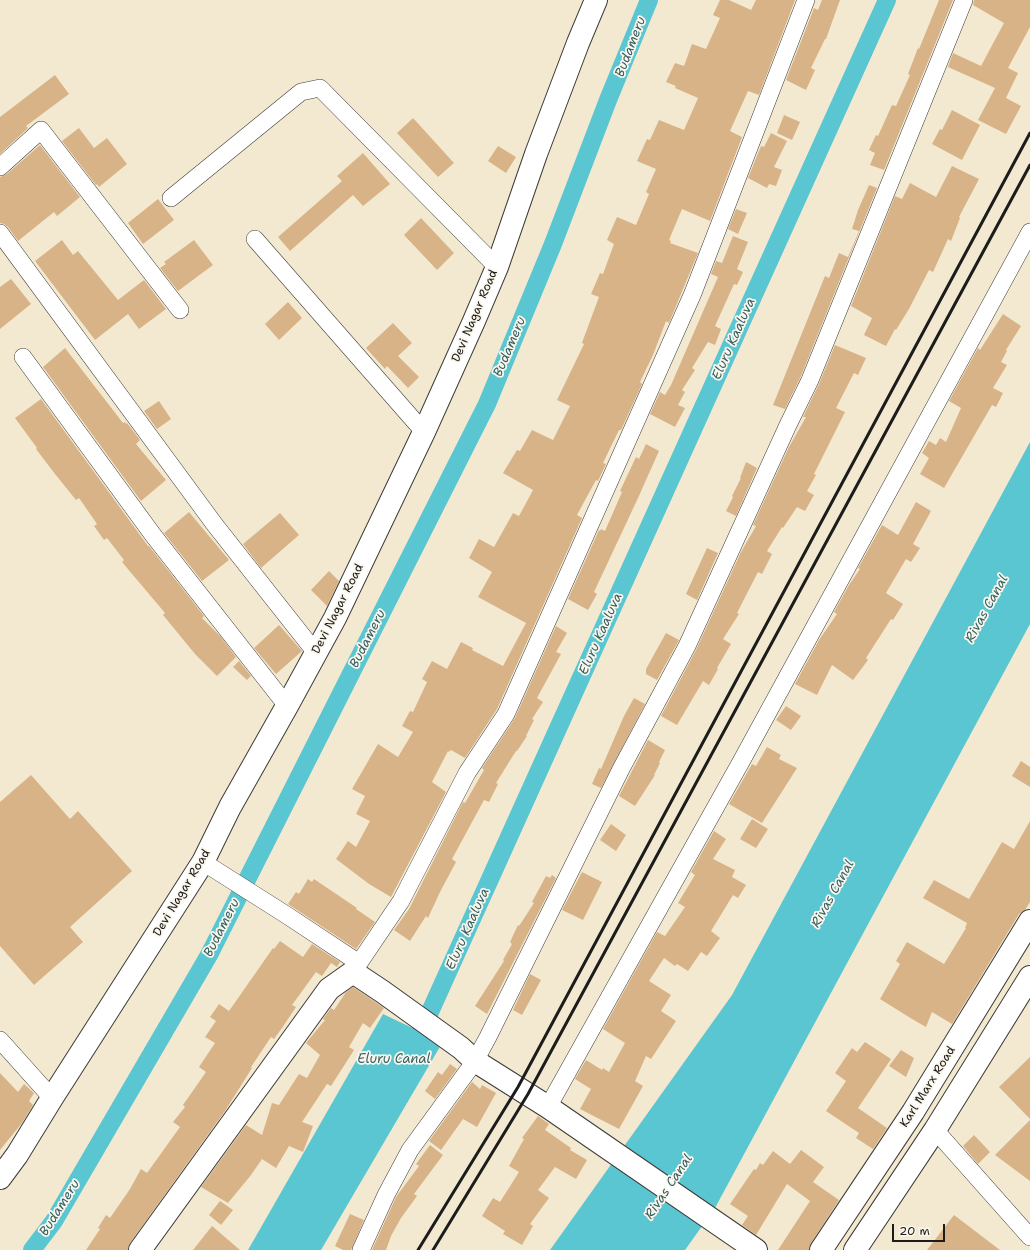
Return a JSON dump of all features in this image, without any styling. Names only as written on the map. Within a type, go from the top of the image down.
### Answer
[{"type":"street","name":"Devi Nagar Road","points":[[0,1178],[18,1155],[52,1098],[203,862],[230,807],[336,618],[424,432],[497,267],[536,154],[596,0]]},
{"type":"street","points":[[140,1250],[329,989],[356,968],[401,901],[467,773],[506,714],[693,293],[806,0]]},
{"type":"street","points":[[361,1250],[386,1195],[410,1150],[468,1054],[687,646],[810,380],[964,0]]},
{"type":"street","points":[[172,198],[301,92],[320,88],[497,267]]},
{"type":"street","points":[[0,166],[41,130],[180,310]]},
{"type":"street","points":[[548,1107],[746,754],[1030,232]]},
{"type":"street","points":[[0,233],[214,525],[316,653]]},
{"type":"street","points":[[255,239],[424,432]]},
{"type":"street","points":[[24,357],[153,535],[288,706]]},
{"type":"street","points":[[203,862],[288,916],[356,968],[383,992],[468,1054],[756,1250]]},
{"type":"street","name":"Karl Marx Road","points":[[821,1250],[926,1091],[1030,921]]},
{"type":"street","points":[[855,1250],[936,1130],[1030,977]]},
{"type":"street","points":[[0,1040],[52,1098]]},
{"type":"street","points":[[926,1091],[950,1107]]},
{"type":"street","points":[[936,1130],[1030,1237]]},
{"type":"water","name":"Rivas Canal","points":[[1030,442],[1030,624],[715,1208],[685,1250],[550,1250],[732,995]]},
{"type":"water","name":"Eluru Canal","points":[[383,1014],[421,1032],[441,1045],[321,1250],[248,1250]]},
{"type":"building","points":[[720,0],[729,0],[751,10],[756,0],[795,0],[759,95],[748,91],[730,131],[742,137],[710,221],[682,209],[669,240],[671,241],[670,243],[698,253],[669,323],[666,321],[653,355],[640,382],[642,384],[621,430],[619,430],[603,463],[606,464],[598,481],[596,480],[577,515],[582,518],[497,709],[465,758],[451,750],[449,752],[448,751],[432,782],[446,792],[391,897],[369,884],[336,859],[348,841],[356,847],[370,821],[356,814],[365,796],[352,789],[378,744],[398,757],[413,732],[402,726],[410,711],[413,712],[427,682],[422,679],[432,661],[447,669],[461,642],[473,648],[472,650],[503,666],[526,623],[478,597],[492,572],[469,558],[479,539],[494,547],[513,513],[519,516],[533,490],[503,473],[517,450],[520,451],[532,430],[553,440],[570,406],[557,400],[584,344],[582,343],[599,297],[591,294],[600,273],[603,274],[614,244],[607,240],[617,217],[636,225],[649,194],[646,192],[656,169],[637,161],[647,139],[650,140],[659,120],[684,130],[698,98],[675,88],[676,86],[666,82],[675,63],[684,66],[692,44],[706,49],[720,18],[713,15]]},
{"type":"building","points":[[822,0],[840,0],[826,39],[811,68],[815,70],[806,90],[786,80],[814,8],[818,10]]},
{"type":"building","points":[[939,0],[953,0],[884,170],[870,165],[875,153],[869,150],[876,135],[878,136],[892,105],[896,106],[910,75],[908,74],[918,48],[919,49]]},
{"type":"building","points":[[974,0],[1030,0],[1030,27],[1008,68],[1018,73],[1006,98],[1021,106],[1006,134],[978,120],[995,88],[948,67],[953,53],[981,66],[1004,23],[973,5]]},
{"type":"building","points":[[55,75],[69,94],[26,126],[28,128],[0,154],[0,117]]},
{"type":"building","points":[[952,110],[980,125],[962,160],[932,144],[940,129],[942,130]]},
{"type":"building","points":[[784,115],[800,122],[792,140],[777,133]]},
{"type":"building","points":[[413,118],[454,163],[438,177],[397,133]]},
{"type":"building","points":[[79,128],[94,148],[107,138],[127,164],[99,187],[62,141]]},
{"type":"building","points":[[771,133],[787,141],[774,167],[782,170],[776,186],[769,184],[767,188],[748,178],[761,146],[764,147]]},
{"type":"building","points":[[40,145],[80,197],[57,216],[54,212],[18,241],[8,227],[0,223],[0,177],[7,174]]},
{"type":"building","points":[[498,146],[516,157],[506,173],[488,161]]},
{"type":"building","points":[[363,153],[390,184],[363,206],[353,195],[290,251],[278,237],[342,181],[337,176]]},
{"type":"building","points":[[952,166],[979,179],[959,217],[960,218],[951,241],[948,239],[933,272],[929,270],[909,309],[896,330],[895,329],[886,346],[864,335],[872,318],[851,306],[895,196],[902,199],[910,183],[936,197]]},
{"type":"building","points":[[869,185],[877,188],[801,376],[785,409],[773,405],[825,276],[829,278],[839,253],[848,257],[859,231],[852,229],[858,210]]},
{"type":"building","points":[[158,199],[174,220],[143,244],[128,223]]},
{"type":"building","points":[[736,209],[747,213],[738,234],[728,229]]},
{"type":"building","points":[[421,218],[454,253],[437,270],[404,235]]},
{"type":"building","points":[[733,236],[748,242],[737,269],[743,272],[737,285],[734,284],[715,326],[721,329],[715,345],[708,342],[692,368],[695,370],[682,390],[685,392],[678,405],[685,408],[675,427],[650,414],[660,392],[665,395],[671,385],[718,277],[711,274],[716,261],[722,263]]},
{"type":"building","points":[[62,240],[73,255],[78,251],[118,300],[144,280],[166,309],[139,329],[128,314],[95,340],[35,261]]},
{"type":"building","points":[[194,240],[213,265],[178,291],[160,268],[166,264],[164,262]]},
{"type":"building","points":[[11,279],[31,304],[0,329],[0,287]]},
{"type":"building","points":[[288,302],[302,318],[279,340],[265,324]]},
{"type":"building","points":[[1003,314],[1021,326],[1006,350],[1007,351],[1001,362],[1007,365],[993,388],[1003,393],[996,407],[992,405],[944,488],[920,474],[929,458],[922,453],[929,441],[936,445],[940,438],[946,442],[961,408],[949,401],[978,348],[980,350]]},
{"type":"building","points":[[393,323],[412,343],[398,356],[419,377],[408,388],[387,366],[385,369],[366,348]]},
{"type":"building","points":[[835,345],[866,358],[858,375],[854,373],[836,408],[845,412],[807,491],[814,495],[805,511],[797,507],[767,551],[772,554],[762,574],[758,572],[737,613],[739,614],[723,639],[731,644],[709,685],[703,681],[677,725],[661,716],[696,650],[741,552],[756,526],[753,525],[789,447],[806,417],[803,417],[819,384]]},
{"type":"building","points":[[65,348],[123,423],[127,423],[140,440],[136,444],[166,480],[141,501],[43,367]]},
{"type":"building","points":[[41,399],[148,546],[204,616],[202,618],[221,637],[236,657],[217,676],[195,654],[163,615],[165,613],[122,562],[124,560],[107,538],[104,540],[94,526],[97,524],[79,498],[76,500],[55,474],[15,418]]},
{"type":"building","points":[[159,401],[171,419],[157,429],[144,411]]},
{"type":"building","points":[[646,444],[659,451],[594,592],[597,594],[588,610],[568,599],[599,530],[600,531],[601,529],[605,531],[622,492],[620,491],[636,457],[639,459]]},
{"type":"building","points":[[746,462],[757,468],[736,516],[726,511],[741,478]]},
{"type":"building","points":[[916,502],[931,511],[913,544],[920,548],[911,562],[906,559],[886,593],[903,604],[893,620],[891,619],[866,658],[868,660],[853,680],[832,665],[817,695],[795,684],[819,640],[837,614],[834,612],[860,569],[858,568],[882,525],[898,535]]},
{"type":"building","points":[[189,512],[229,560],[202,581],[164,533]]},
{"type":"building","points":[[280,513],[299,535],[261,568],[243,544]]},
{"type":"building","points":[[707,548],[718,553],[697,600],[686,594]]},
{"type":"building","points":[[329,571],[339,581],[327,606],[311,590]]},
{"type":"building","points":[[279,625],[302,651],[276,674],[254,648]]},
{"type":"building","points":[[556,626],[567,633],[556,652],[561,654],[537,698],[543,702],[532,719],[534,720],[527,736],[496,783],[498,784],[489,802],[484,800],[452,859],[456,862],[428,918],[426,916],[410,941],[394,930],[409,909],[463,802],[465,803],[484,770],[482,768],[515,718]]},
{"type":"building","points":[[666,633],[679,640],[657,680],[646,674],[646,669]]},
{"type":"building","points":[[239,661],[251,676],[247,680],[233,667]]},
{"type":"building","points":[[634,698],[645,704],[601,788],[592,784],[599,768],[601,769],[624,716]]},
{"type":"building","points":[[786,706],[801,716],[791,730],[776,720]]},
{"type":"building","points":[[648,740],[665,750],[655,775],[635,806],[619,796]]},
{"type":"building","points":[[767,747],[781,755],[779,759],[797,768],[762,823],[729,804],[752,764],[756,766]]},
{"type":"building","points":[[1021,761],[1030,767],[1030,787],[1012,776]]},
{"type":"building","points":[[31,775],[70,819],[78,811],[132,871],[70,927],[83,942],[34,985],[0,946],[0,802]]},
{"type":"building","points":[[752,819],[768,829],[756,848],[740,839]]},
{"type":"building","points":[[1030,821],[1030,902],[1025,910],[1019,914],[952,1024],[932,1012],[926,1027],[880,999],[900,964],[896,961],[907,942],[944,964],[966,928],[967,923],[923,898],[934,880],[969,899],[1002,842],[1014,849]]},
{"type":"building","points":[[611,824],[626,835],[616,851],[600,840]]},
{"type":"building","points":[[714,831],[726,839],[713,859],[735,870],[732,877],[746,885],[738,898],[733,895],[711,931],[720,938],[707,956],[701,952],[688,971],[677,964],[675,966],[664,958],[649,981],[671,995],[661,1011],[676,1021],[651,1059],[646,1056],[635,1081],[643,1086],[619,1129],[580,1109],[591,1089],[575,1079],[586,1060],[602,1070],[603,1068],[609,1072],[625,1043],[603,1029],[657,932],[665,936],[685,907],[678,903],[695,875],[691,872]]},
{"type":"building","points":[[582,872],[602,882],[583,920],[562,910]]},
{"type":"building","points":[[552,875],[556,878],[487,1014],[475,1006],[504,961],[503,960],[512,944],[510,942],[518,925],[519,926],[534,903],[532,902],[546,876],[550,878]]},
{"type":"building","points":[[308,879],[312,882],[314,879],[375,922],[356,949],[288,904],[296,892],[299,894]]},
{"type":"building","points":[[280,941],[303,957],[312,944],[340,962],[337,967],[331,963],[322,976],[316,972],[292,1005],[296,1007],[282,1028],[274,1039],[271,1037],[225,1111],[130,1243],[128,1250],[86,1250],[100,1229],[98,1228],[106,1215],[110,1218],[130,1189],[141,1169],[147,1173],[180,1127],[173,1122],[185,1107],[183,1105],[206,1072],[199,1067],[215,1043],[205,1037],[216,1021],[210,1017],[219,1004],[229,1011],[273,948],[274,949]]},
{"type":"building","points":[[530,974],[541,980],[522,1015],[513,1010]]},
{"type":"building","points":[[353,987],[384,1008],[370,1028],[363,1023],[349,1047],[354,1050],[331,1086],[327,1084],[302,1122],[313,1126],[303,1152],[289,1146],[276,1168],[262,1159],[228,1203],[201,1187],[246,1125],[262,1135],[272,1103],[279,1105],[299,1074],[307,1078],[320,1055],[306,1043],[325,1020],[323,1019],[331,1008],[334,1010],[346,992]]},
{"type":"building","points":[[865,1042],[891,1059],[858,1108],[887,1128],[873,1149],[856,1138],[859,1133],[826,1111],[846,1081],[835,1073],[852,1048],[857,1052]]},
{"type":"building","points":[[901,1050],[914,1058],[906,1077],[889,1066]]},
{"type":"building","points":[[1030,1057],[1030,1119],[999,1087]]},
{"type":"building","points":[[450,1064],[457,1069],[435,1099],[425,1091],[438,1072],[442,1075]]},
{"type":"building","points":[[0,1073],[18,1092],[24,1084],[34,1093],[29,1101],[33,1105],[22,1123],[0,1150]]},
{"type":"building","points":[[472,1082],[480,1089],[482,1085],[496,1093],[477,1127],[463,1119],[441,1150],[429,1141]]},
{"type":"building","points":[[538,1116],[549,1124],[545,1130],[571,1148],[570,1150],[587,1160],[576,1179],[555,1167],[538,1190],[549,1198],[530,1224],[533,1226],[522,1245],[503,1234],[505,1231],[482,1216],[493,1198],[500,1202],[519,1172],[509,1166],[524,1139],[522,1138]]},
{"type":"building","points":[[1030,1120],[1030,1181],[995,1155]]},
{"type":"building","points":[[974,1135],[990,1152],[978,1164],[963,1146]]},
{"type":"building","points":[[430,1145],[443,1155],[414,1194],[417,1196],[401,1218],[391,1236],[386,1250],[372,1250],[396,1197],[419,1166],[416,1164]]},
{"type":"building","points":[[801,1150],[824,1167],[813,1182],[839,1200],[811,1243],[809,1250],[778,1250],[810,1201],[787,1184],[756,1235],[742,1225],[748,1216],[730,1204],[754,1169],[756,1170],[760,1163],[763,1165],[773,1151],[790,1164]]},
{"type":"building","points":[[220,1201],[233,1210],[221,1225],[209,1215]]},
{"type":"building","points":[[350,1214],[364,1220],[351,1250],[343,1250],[335,1246]]},
{"type":"building","points":[[954,1215],[1000,1250],[927,1250]]},
{"type":"building","points":[[212,1226],[240,1250],[193,1250]]},
{"type":"waterway","name":"Budameru","points":[[32,1250],[54,1221],[209,955],[487,404],[553,244],[608,100],[649,0]]},
{"type":"waterway","name":"Eluru Kaaluva","points":[[420,1034],[887,0]]},
{"type":"railway","points":[[418,1250],[518,1087],[1030,133]]},
{"type":"railway","points":[[433,1250],[528,1094],[1030,165]]}]
